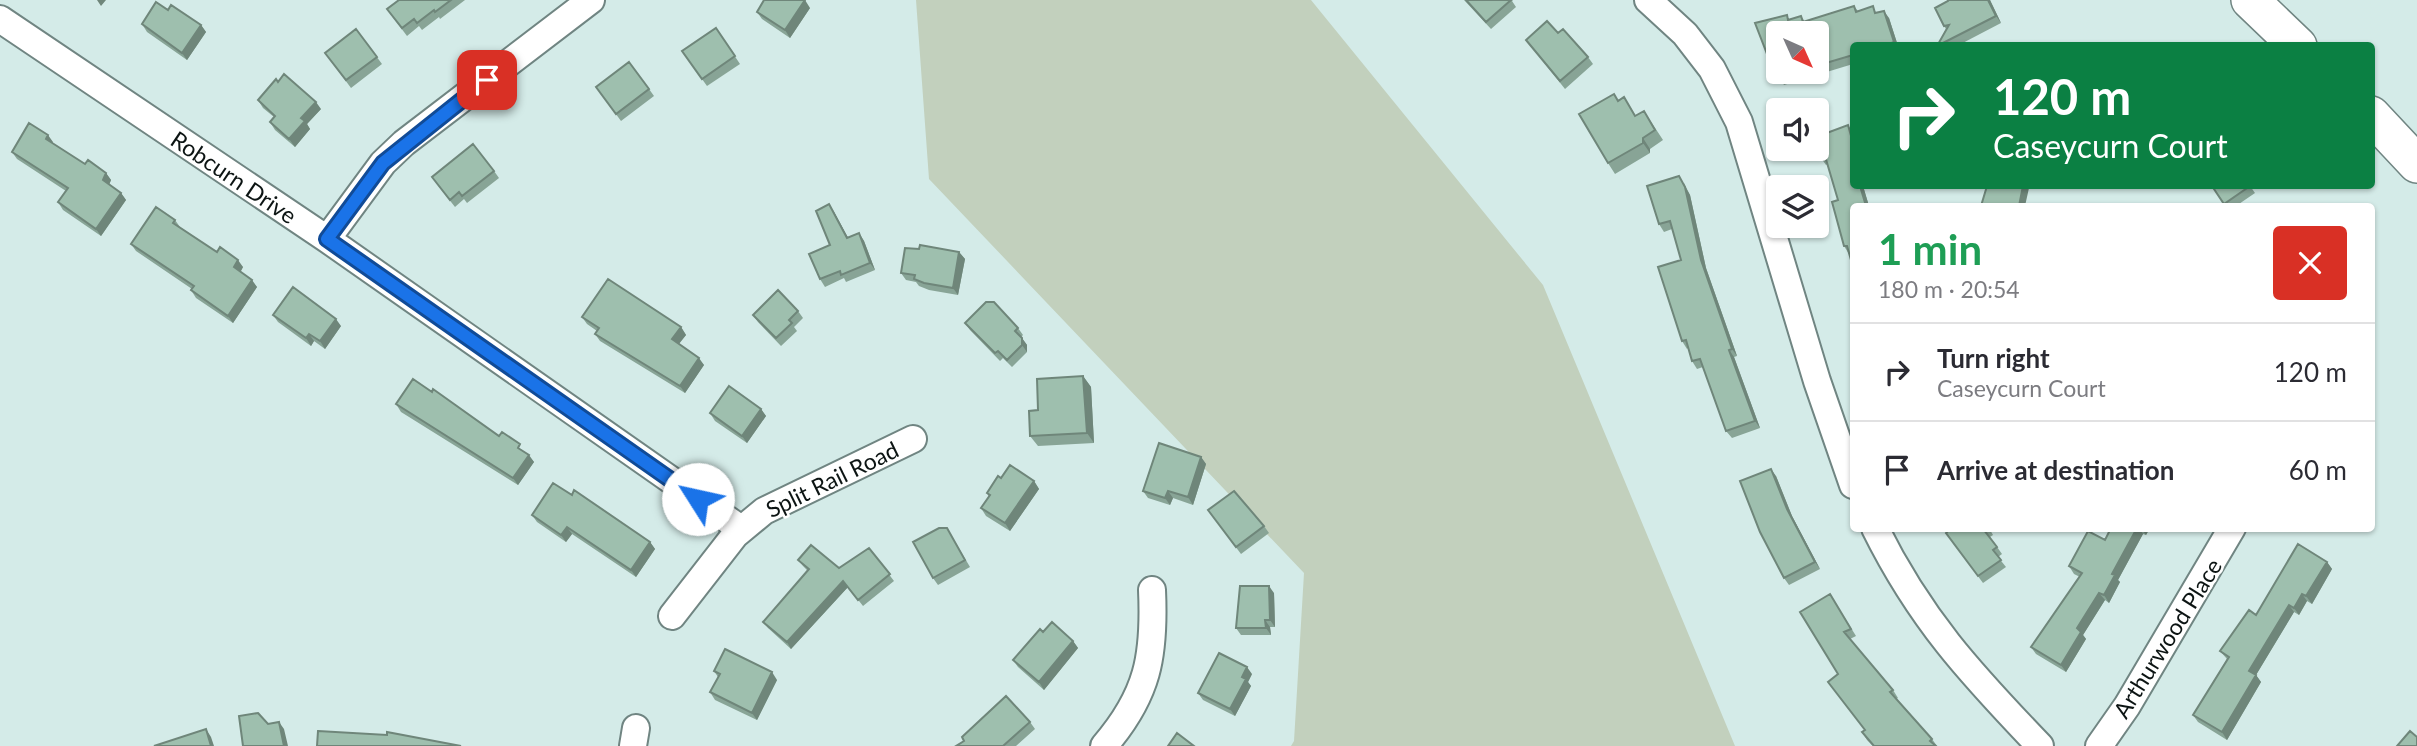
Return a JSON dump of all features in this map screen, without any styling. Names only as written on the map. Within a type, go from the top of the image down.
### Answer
[{"type":"main road","points":[[2250,0],[2294,42]]},
{"type":"main road","points":[[2375,119],[2417,164]]},
{"type":"street","points":[[327,239],[383,163],[404,143],[591,0]]},
{"type":"street","points":[[1654,2],[1685,34],[1712,69],[1733,107],[1834,436],[1850,477]]},
{"type":"street","name":"Robcurn Drive","points":[[0,19],[327,239],[741,529]]},
{"type":"street","name":"Split Rail Road","points":[[671,616],[741,529],[764,511],[913,439]]},
{"type":"street","points":[[1877,532],[1907,590],[1936,631],[1967,671],[2039,746]]},
{"type":"street","name":"Arthurwood Place","points":[[2099,746],[2127,706],[2230,532]]},
{"type":"street","points":[[1104,746],[1134,705],[1144,682],[1154,635],[1152,590]]},
{"type":"green space","points":[[916,0],[1311,0],[1543,285],[1735,746],[1291,746],[1294,741],[1304,573],[929,179]]},
{"type":"building","points":[[399,0],[451,0],[417,23],[414,19],[402,28],[387,9]]},
{"type":"building","points":[[764,0],[805,0],[785,30],[757,12]]},
{"type":"building","points":[[1466,0],[1511,0],[1486,22]]},
{"type":"building","points":[[1988,0],[1996,16],[1945,42],[1939,42],[1949,25],[1944,26],[1935,8],[1948,1]]},
{"type":"building","points":[[156,2],[168,10],[171,5],[201,25],[182,53],[142,24]]},
{"type":"building","points":[[1854,6],[1856,12],[1873,6],[1875,13],[1884,11],[1894,42],[1850,42],[1850,56],[1829,62],[1829,21],[1806,21]]},
{"type":"building","points":[[1787,15],[1788,20],[1801,16],[1803,21],[1766,21],[1766,51],[1755,23]]},
{"type":"building","points":[[1547,21],[1558,33],[1563,29],[1588,57],[1560,81],[1526,40]]},
{"type":"building","points":[[716,28],[735,56],[702,79],[682,51]]},
{"type":"building","points":[[356,29],[377,57],[346,80],[325,53]]},
{"type":"building","points":[[629,62],[649,89],[616,114],[596,87]]},
{"type":"building","points":[[284,74],[316,102],[301,118],[305,121],[289,139],[270,122],[275,116],[258,100],[276,79],[278,82]]},
{"type":"building","points":[[1614,94],[1618,101],[1624,97],[1635,116],[1644,111],[1655,130],[1643,138],[1643,143],[1608,163],[1579,114]]},
{"type":"building","points":[[29,123],[48,135],[46,139],[85,164],[88,160],[106,173],[103,180],[121,193],[96,229],[58,202],[68,188],[12,152]]},
{"type":"building","points":[[1848,125],[1850,189],[1861,189],[1865,203],[1850,203],[1850,256],[1847,246],[1844,246],[1832,202],[1838,200],[1826,161],[1829,161],[1829,132]]},
{"type":"building","points":[[473,144],[494,171],[462,196],[459,192],[450,200],[432,177]]},
{"type":"building","points":[[1679,176],[1685,187],[1701,260],[1755,421],[1726,431],[1700,359],[1692,361],[1686,340],[1682,341],[1658,267],[1681,260],[1670,221],[1659,224],[1647,186]]},
{"type":"building","points":[[1986,189],[2022,189],[2020,203],[1982,203]]},
{"type":"building","points":[[2214,189],[2246,189],[2225,203]]},
{"type":"building","points":[[829,204],[847,238],[859,233],[870,263],[841,275],[840,271],[820,279],[809,254],[830,245],[816,211]]},
{"type":"building","points":[[156,207],[175,220],[173,223],[217,252],[220,247],[238,260],[234,267],[252,280],[228,316],[191,290],[194,286],[131,244]]},
{"type":"building","points":[[920,245],[959,252],[953,288],[924,283],[914,279],[915,275],[901,273],[905,248],[919,249]]},
{"type":"building","points":[[608,279],[681,327],[672,339],[699,358],[680,386],[595,334],[599,328],[582,317]]},
{"type":"building","points":[[293,287],[336,319],[320,341],[309,334],[306,338],[273,315]]},
{"type":"building","points":[[778,290],[798,311],[789,320],[792,323],[776,338],[753,315]]},
{"type":"building","points":[[986,302],[994,302],[1018,328],[1015,331],[1022,338],[1022,345],[1007,360],[998,351],[995,353],[965,323]]},
{"type":"building","points":[[1083,376],[1087,433],[1030,436],[1029,411],[1038,410],[1037,379]]},
{"type":"building","points":[[413,379],[432,392],[433,389],[499,436],[502,432],[520,444],[518,448],[529,455],[513,478],[396,404]]},
{"type":"building","points":[[729,386],[761,409],[742,436],[710,413]]},
{"type":"building","points":[[1159,443],[1201,457],[1188,497],[1168,491],[1165,498],[1143,491]]},
{"type":"building","points":[[1010,465],[1034,481],[1005,523],[981,508],[998,476],[1001,478]]},
{"type":"building","points":[[1771,469],[1787,509],[1815,562],[1784,578],[1760,532],[1740,481]]},
{"type":"building","points":[[553,483],[572,495],[574,490],[650,542],[631,570],[567,527],[561,535],[532,515]]},
{"type":"building","points":[[1234,491],[1264,526],[1236,547],[1208,510]]},
{"type":"building","points":[[939,528],[947,528],[965,560],[933,578],[913,542]]},
{"type":"building","points":[[1986,532],[1997,547],[1993,550],[2001,560],[1978,576],[1946,533]]},
{"type":"building","points":[[2087,532],[2105,540],[2109,532],[2135,532],[2104,595],[2099,593],[2077,628],[2081,632],[2061,665],[2031,647],[2082,573],[2069,566]]},
{"type":"building","points":[[2298,544],[2327,562],[2306,596],[2302,594],[2294,608],[2289,605],[2249,671],[2256,675],[2222,732],[2193,715],[2229,657],[2220,651],[2249,610],[2256,615]]},
{"type":"building","points":[[811,545],[839,568],[869,548],[890,574],[858,600],[843,581],[787,642],[763,622],[809,569],[798,560]]},
{"type":"building","points":[[1240,586],[1269,586],[1270,620],[1265,620],[1266,628],[1236,628]]},
{"type":"building","points":[[1830,594],[1851,629],[1844,632],[1936,746],[1874,746],[1862,732],[1865,730],[1828,682],[1838,674],[1800,612]]},
{"type":"building","points":[[1052,622],[1073,641],[1039,682],[1013,660],[1040,629],[1043,632]]},
{"type":"building","points":[[725,649],[772,672],[752,713],[710,692],[720,674],[714,671]]},
{"type":"building","points":[[1219,653],[1247,667],[1242,677],[1246,679],[1230,709],[1198,693]]},
{"type":"building","points":[[1006,696],[1030,722],[1003,746],[956,746],[964,741],[962,737]]},
{"type":"building","points":[[258,713],[268,724],[279,722],[284,746],[243,746],[239,716]]},
{"type":"building","points":[[206,729],[211,746],[154,746]]},
{"type":"building","points":[[318,731],[387,735],[387,732],[461,746],[317,746]]},
{"type":"building","points":[[2410,731],[2417,737],[2417,746],[2397,746]]},
{"type":"building","points":[[1177,733],[1194,746],[1168,746]]},
{"type":"route","points":[[487,80],[404,143],[383,163],[327,239],[698,499]]}]
